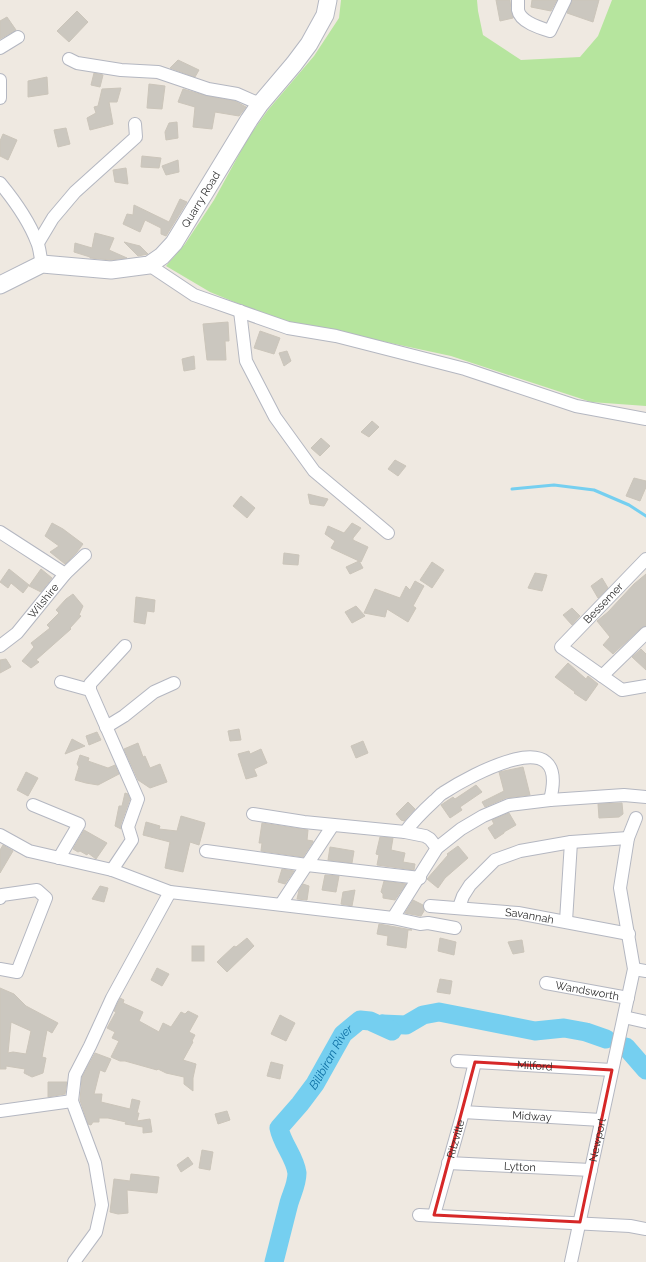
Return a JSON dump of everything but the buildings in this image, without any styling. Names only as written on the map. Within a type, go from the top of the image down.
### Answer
[{"type":"street","name":"Quarry Road","points":[[42,264],[111,270],[149,265],[162,256],[174,243],[260,104],[309,44],[325,15],[328,0]]},
{"type":"street","points":[[518,0],[518,10],[522,17],[540,28],[550,31],[565,0]]},
{"type":"street","points":[[0,48],[18,37]]},
{"type":"street","points":[[69,59],[77,63],[121,70],[158,72],[208,88],[237,94],[260,104]]},
{"type":"street","points":[[0,80],[0,98]]},
{"type":"street","points":[[38,243],[53,218],[75,192],[136,137],[136,124]]},
{"type":"street","points":[[0,183],[14,200],[38,243],[42,264],[2,281]]},
{"type":"street","points":[[149,265],[194,295],[288,328],[336,336],[465,369],[576,406],[646,419]]},
{"type":"street","points":[[240,311],[246,361],[276,417],[314,471],[388,533]]},
{"type":"street","points":[[2,535],[64,574]]},
{"type":"street","name":"Wilshire","points":[[0,646],[17,633],[64,574],[85,555]]},
{"type":"street","name":"Bessemer","points":[[602,676],[561,647],[646,559]]},
{"type":"street","points":[[646,633],[602,676],[622,690],[646,686]]},
{"type":"street","points":[[112,870],[132,840],[128,827],[138,799],[90,690],[90,684],[125,646]]},
{"type":"street","points":[[61,682],[90,690]]},
{"type":"street","points":[[106,727],[124,716],[154,692],[174,683]]},
{"type":"street","points":[[405,832],[414,819],[441,794],[476,774],[512,760],[532,756],[540,758],[548,763],[553,776],[550,800]]},
{"type":"street","points":[[394,918],[420,878],[437,848],[461,829],[483,816],[509,805],[550,800],[624,795],[646,796]]},
{"type":"street","points":[[33,805],[79,824],[58,858]]},
{"type":"street","points":[[253,814],[333,825],[405,832],[425,836],[430,839],[437,848]]},
{"type":"street","name":"Newport","points":[[571,1262],[628,998],[640,970],[629,934],[620,888],[628,838],[636,818]]},
{"type":"street","points":[[281,904],[333,825]]},
{"type":"street","points":[[0,835],[29,851],[112,870],[170,892],[394,918],[420,924],[428,923],[455,928]]},
{"type":"street","points":[[459,907],[463,896],[470,885],[496,860],[520,851],[571,842],[628,838]]},
{"type":"street","points":[[566,922],[571,842]]},
{"type":"street","points":[[206,851],[307,865],[420,878]]},
{"type":"street","points":[[0,898],[2,895],[37,890],[46,898],[17,972],[0,969]]},
{"type":"street","points":[[74,1262],[96,1232],[102,1205],[95,1163],[72,1102],[75,1075],[112,998],[170,892]]},
{"type":"street","name":"Savannah","points":[[430,906],[518,912],[629,934]]},
{"type":"street","name":"Wandsworth","points":[[546,982],[628,998]]},
{"type":"street","points":[[624,1017],[646,1022]]},
{"type":"street","name":"Milford","points":[[457,1061],[612,1070]]},
{"type":"street","name":"Ritzville","points":[[434,1215],[463,1112],[475,1062]]},
{"type":"street","points":[[0,1111],[72,1102]]},
{"type":"street","name":"Midway","points":[[463,1112],[601,1120]]},
{"type":"street","name":"Lytton","points":[[448,1163],[591,1170]]},
{"type":"street","points":[[419,1215],[580,1222],[630,1226],[646,1229]]},
{"type":"highlighted area","points":[[475,1062],[612,1070],[580,1222],[434,1215]]},
{"type":"green space","points":[[341,0],[477,0],[483,35],[521,60],[580,57],[598,36],[612,0],[646,0],[646,406],[591,402],[451,356],[311,326],[285,323],[210,292],[166,266],[185,244],[214,200],[248,138],[268,110],[314,56],[339,18]]},
{"type":"waterway","points":[[512,489],[554,485],[594,490],[629,505],[646,516]]},
{"type":"waterway","name":"Bilibiran River","points":[[382,1024],[406,1025],[423,1015],[439,1012],[535,1031],[564,1028],[586,1032],[606,1039]]},
{"type":"waterway","name":"Bilibiran River","points":[[274,1262],[297,1177],[294,1161],[283,1140],[279,1128],[315,1084],[343,1034],[360,1020],[370,1021],[392,1031],[382,1024]]},
{"type":"waterway","name":"Bilibiran River","points":[[626,1047],[646,1070]]}]
